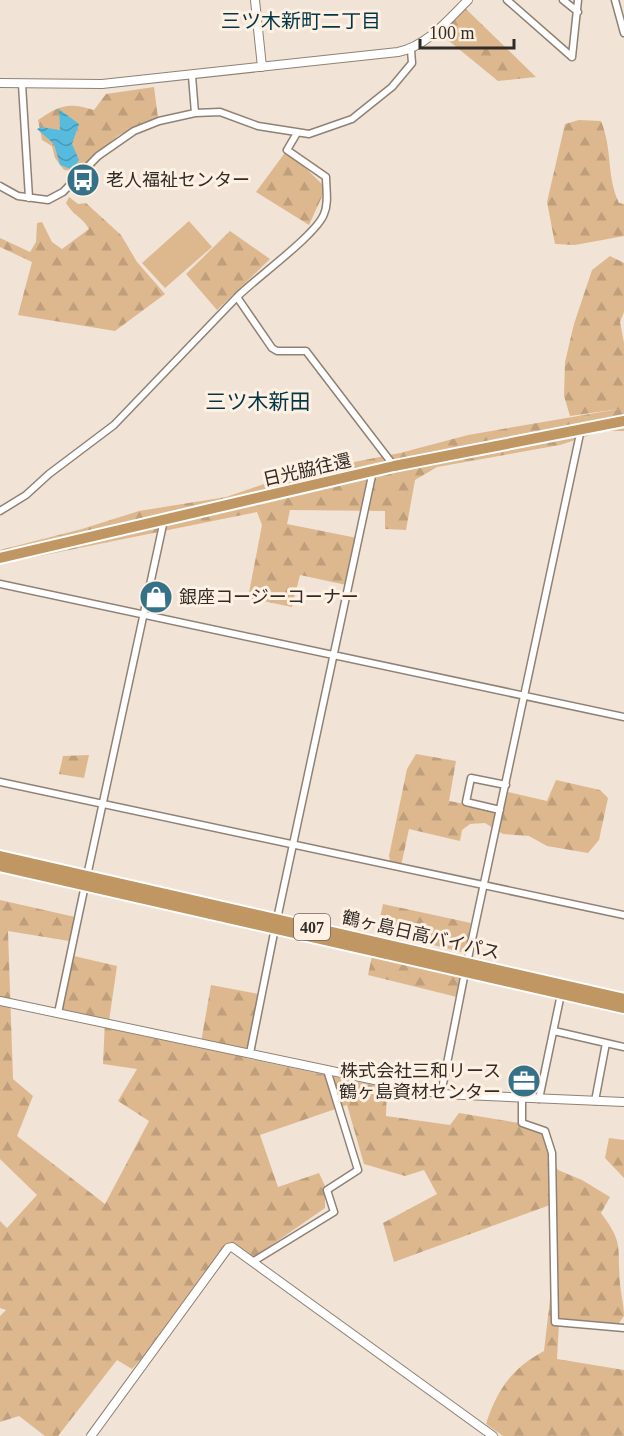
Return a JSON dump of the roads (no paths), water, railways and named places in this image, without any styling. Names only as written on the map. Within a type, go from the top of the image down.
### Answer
[{"type":"highway","name":"日光脇往還","points":[[0,558],[394,466],[624,421]]},
{"type":"highway","name":"鶴ヶ島日高バイパス","points":[[0,856],[86,880],[276,924],[466,967],[624,999]]},
{"type":"highway","name":"鶴ヶ島日高バイパス","points":[[0,866],[86,880]]},
{"type":"highway","name":"鶴ヶ島日高バイパス","points":[[466,967],[561,994],[624,1008]]},
{"type":"street","points":[[255,0],[262,67]]},
{"type":"street","points":[[0,83],[102,84],[192,76],[411,50],[431,35],[468,0]]},
{"type":"street","points":[[507,0],[572,57],[578,0]]},
{"type":"street","points":[[563,0],[578,12]]},
{"type":"street","points":[[624,2],[616,2],[624,33]]},
{"type":"street","points":[[0,186],[8,193],[48,200],[57,196],[98,156],[134,131],[159,121],[195,113],[220,112],[258,126],[309,134],[352,119],[402,76],[412,63],[411,50]]},
{"type":"street","points":[[192,76],[195,113]]},
{"type":"street","points":[[22,84],[29,198]]},
{"type":"street","points":[[0,511],[26,495],[49,474],[114,425],[237,297],[314,230],[324,216],[327,206],[326,177],[287,150],[297,133]]},
{"type":"street","points":[[237,297],[272,348],[277,351],[306,351],[394,466]]},
{"type":"street","points":[[441,1094],[581,429]]},
{"type":"street","points":[[250,1053],[372,471]]},
{"type":"street","points":[[58,1014],[164,520]]},
{"type":"street","points":[[0,585],[624,717]]},
{"type":"street","points":[[500,810],[466,802],[471,778],[506,785]]},
{"type":"street","points":[[0,782],[624,915]]},
{"type":"street","points":[[539,1099],[561,994]]},
{"type":"street","points":[[0,1001],[441,1094],[624,1102]]},
{"type":"street","points":[[554,1031],[624,1047]]},
{"type":"street","points":[[595,1101],[606,1043]]},
{"type":"street","points":[[254,1261],[334,1212],[327,1190],[358,1170],[327,1070]]},
{"type":"street","points":[[522,1098],[522,1123],[545,1131],[552,1153],[555,1322],[624,1328]]},
{"type":"street","points":[[91,1436],[228,1248],[235,1248],[254,1261],[493,1436]]},
{"type":"water","points":[[59,109],[79,124],[72,144],[79,160],[73,170],[60,165],[54,144],[37,129],[41,127],[60,130]]},
{"type":"place","name":"老人福祉センター","points":[[83,180]]},
{"type":"place","name":"銀座コージーコーナー","points":[[156,597]]},
{"type":"place","name":"株式会社三和リース 鶴ヶ島資材センター","points":[[524,1081]]},
{"type":"district","name":"三ツ木新町二丁目","points":[[301,21]]},
{"type":"district","name":"三ツ木新田","points":[[258,402]]}]
